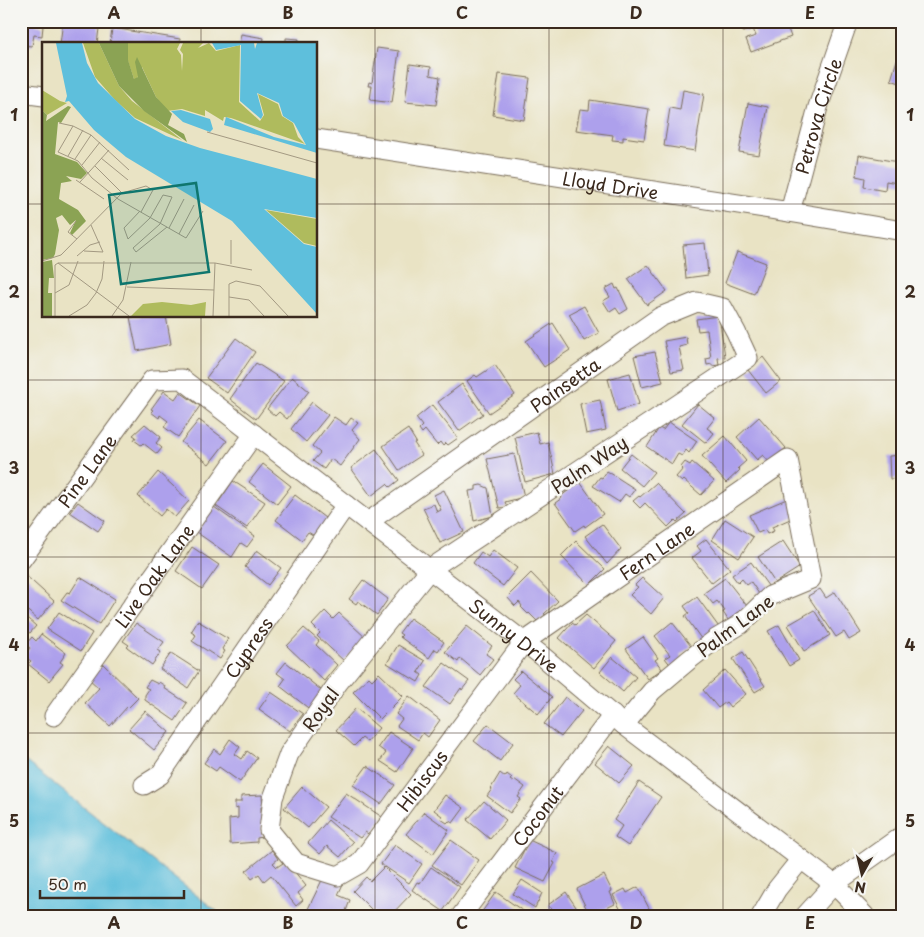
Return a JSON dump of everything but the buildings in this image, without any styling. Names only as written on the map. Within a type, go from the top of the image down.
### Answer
[{"type":"street","name":"Petrova Circle","points":[[790,212],[818,107],[848,21]]},
{"type":"street","points":[[21,93],[42,96]]},
{"type":"street","name":"Lloyd Drive","points":[[318,139],[903,231]]},
{"type":"street","name":"Poinsetta","points":[[368,522],[660,317],[697,302],[723,308],[748,358]]},
{"type":"street","name":"Palm Way","points":[[430,569],[748,358]]},
{"type":"street","name":"Sunny Drive","points":[[152,380],[182,379],[524,642],[618,720],[834,884],[865,916]]},
{"type":"street","name":"Pine Lane","points":[[21,560],[152,380]]},
{"type":"street","name":"Live Oak Lane","points":[[54,716],[254,434]]},
{"type":"street","name":"Fern Lane","points":[[524,642],[788,460]]},
{"type":"street","name":"Palm Lane","points":[[618,720],[696,654],[741,624],[770,596],[810,579],[788,460]]},
{"type":"street","name":"Cypress","points":[[144,785],[160,775],[346,505]]},
{"type":"street","name":"Royal","points":[[296,863],[268,830],[273,798],[289,754],[338,682],[430,569]]},
{"type":"street","name":"Hibiscus","points":[[296,863],[338,876],[359,864],[524,642]]},
{"type":"street","name":"Coconut","points":[[461,916],[618,720]]},
{"type":"street","points":[[805,916],[834,884],[903,835]]},
{"type":"street","points":[[761,916],[777,889],[801,859]]},
{"type":"water","points":[[21,758],[223,916],[21,916]]}]
